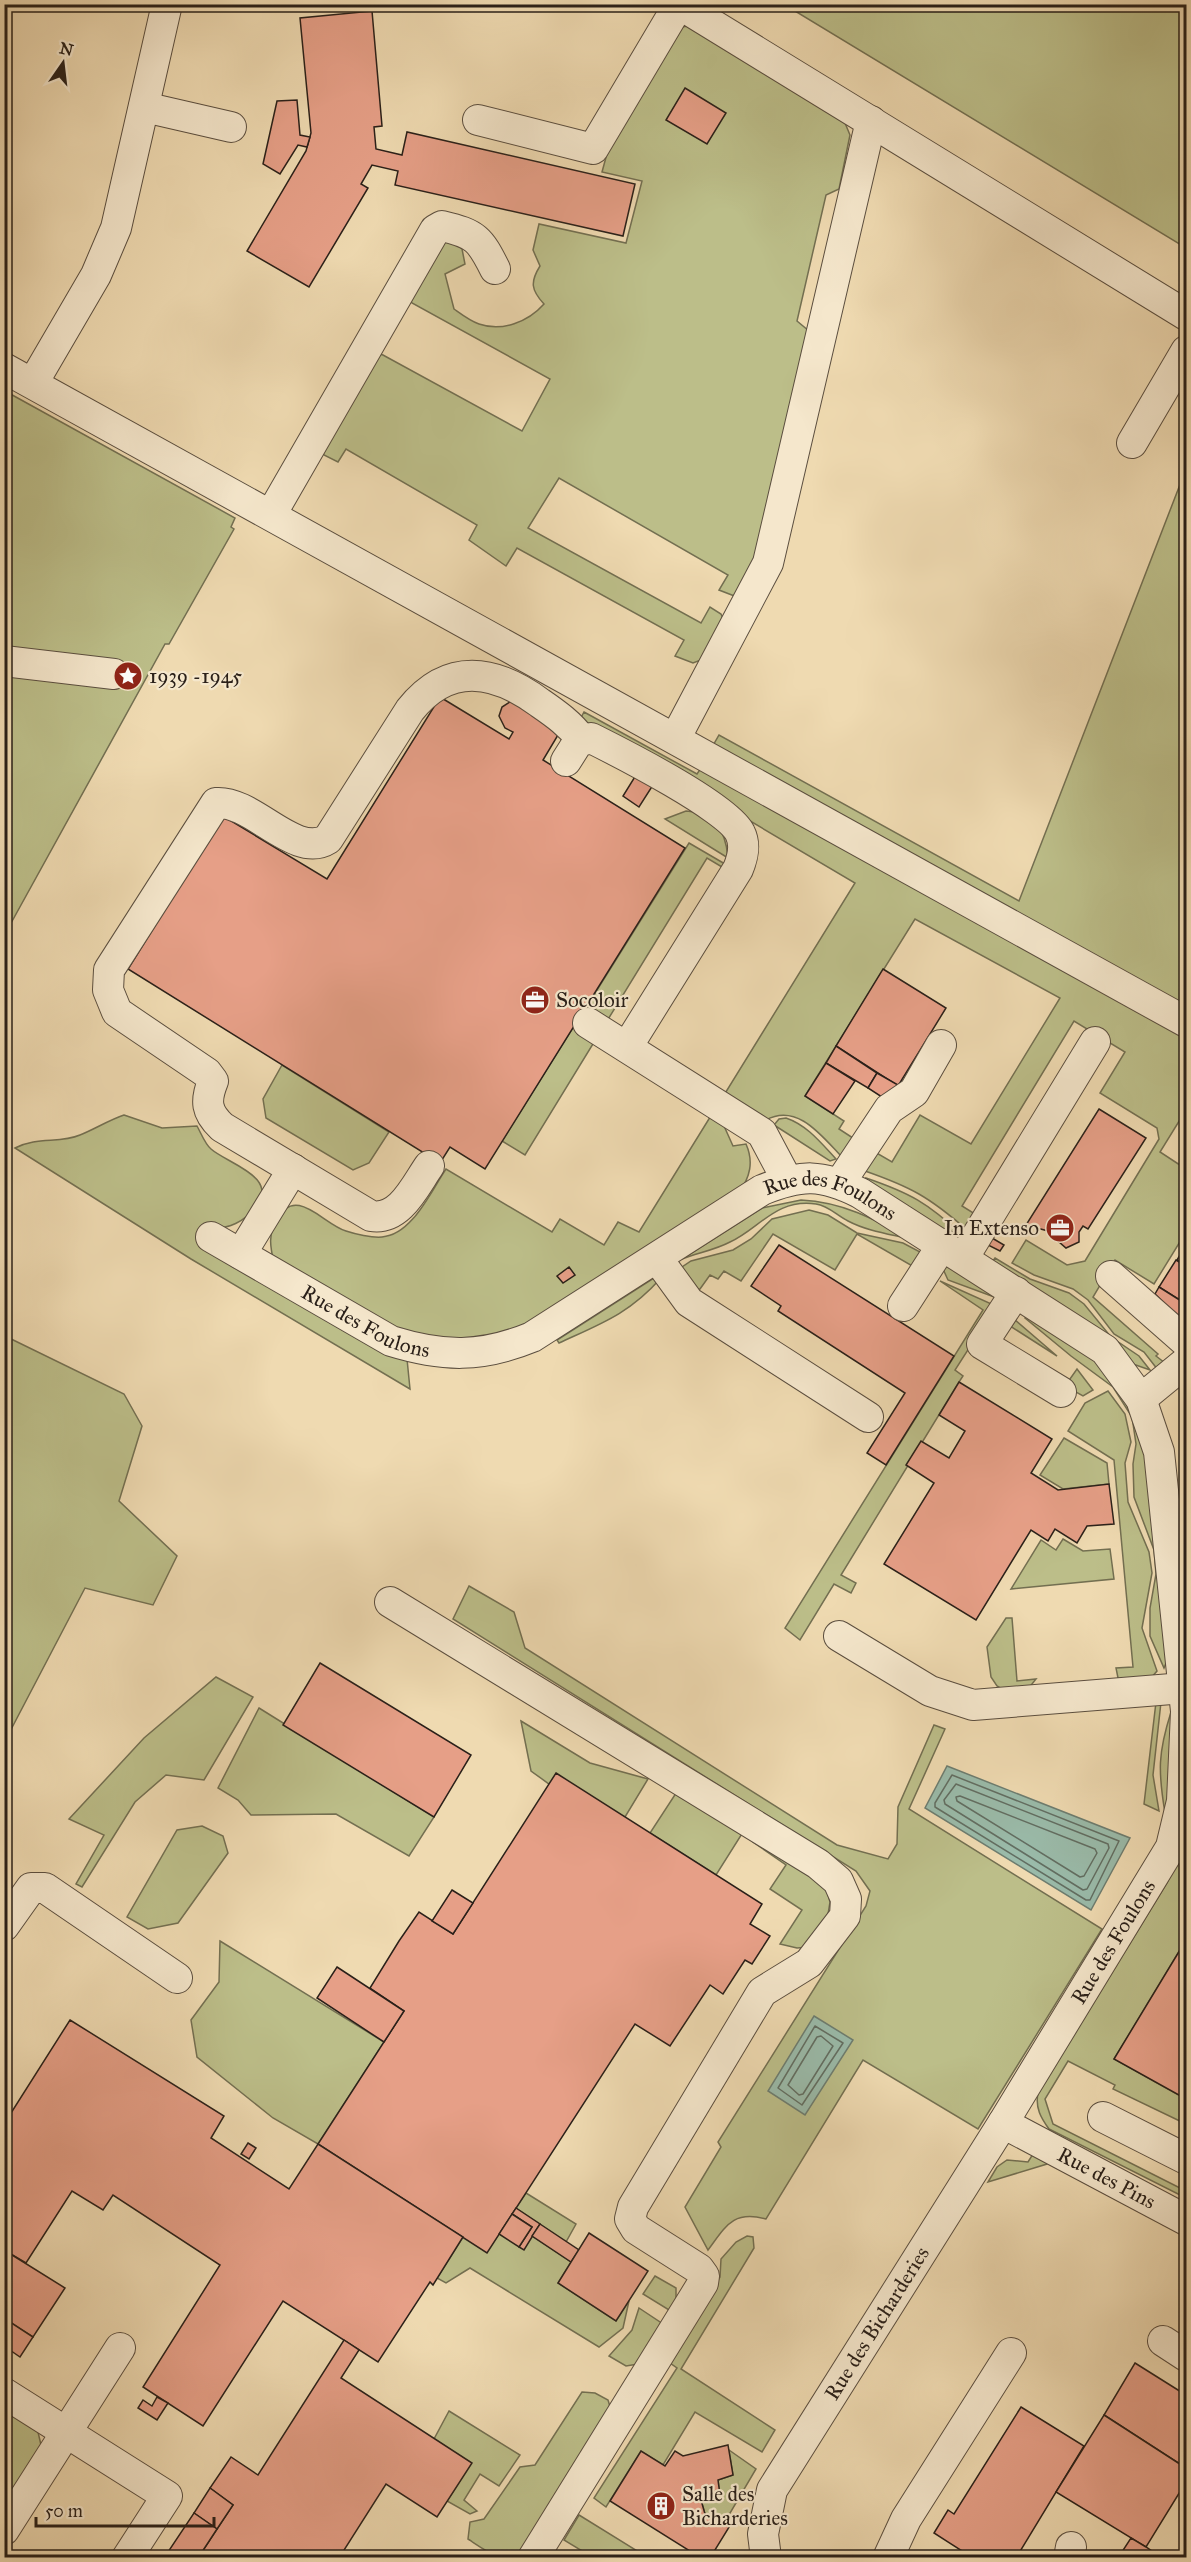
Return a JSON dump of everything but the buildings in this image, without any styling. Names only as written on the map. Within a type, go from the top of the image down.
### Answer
[{"type":"street","points":[[33,383],[105,256],[116,228],[167,4]]},
{"type":"street","points":[[478,120],[593,149],[679,4],[1186,315]]},
{"type":"street","points":[[144,107],[231,128]]},
{"type":"street","points":[[676,737],[768,563],[871,121]]},
{"type":"street","points":[[272,513],[435,230],[442,226],[452,228],[481,242],[495,269]]},
{"type":"street","points":[[1132,443],[1186,351]]},
{"type":"street","points":[[4,368],[272,513],[1186,1022]]},
{"type":"street","points":[[4,661],[114,674]]},
{"type":"street","points":[[429,1166],[399,1209],[380,1217],[371,1216],[222,1127],[213,1118],[207,1105],[213,1081],[207,1073],[124,1019],[112,1003],[108,980],[113,961],[216,803],[235,804],[286,836],[312,844],[322,843],[328,839],[420,698],[448,679],[465,674],[488,677],[524,691],[571,725],[574,750],[591,738],[657,772],[727,819],[739,830],[744,843],[738,869],[627,1047]]},
{"type":"street","points":[[588,1023],[762,1133],[787,1180]]},
{"type":"street","points":[[903,1306],[954,1251],[1095,1042]]},
{"type":"street","points":[[840,1184],[889,1109],[914,1092],[941,1045]]},
{"type":"street","points":[[241,1254],[293,1169]]},
{"type":"street","name":"Rue des Foulons","points":[[211,1237],[391,1341],[414,1348],[453,1353],[480,1353],[504,1348],[532,1337],[762,1190],[787,1180],[820,1178],[840,1184],[954,1251],[1105,1350],[1141,1399],[1159,1452],[1186,1704],[1184,1808],[1171,1847],[1014,2130]]},
{"type":"street","points":[[657,1258],[688,1302],[868,1417]]},
{"type":"street","points":[[1111,1276],[1186,1342]]},
{"type":"street","points":[[1016,1292],[982,1344],[1061,1392]]},
{"type":"street","points":[[1141,1399],[1186,1362]]},
{"type":"street","points":[[390,1602],[818,1864],[838,1881],[846,1899],[845,1916],[809,1962],[762,1992],[633,2206],[630,2219],[636,2229],[699,2270],[704,2276],[703,2283],[533,2558]]},
{"type":"street","points":[[839,1636],[930,1691],[972,1705],[1186,1704]]},
{"type":"street","points":[[4,1926],[31,1888],[45,1888],[177,1978]]},
{"type":"street","points":[[1103,2117],[1186,2159]]},
{"type":"street","name":"Rue des Pins","points":[[1014,2130],[1186,2220]]},
{"type":"street","name":"Rue des Bicharderies","points":[[766,2558],[763,2534],[772,2490],[1014,2130]]},
{"type":"street","points":[[4,2530],[120,2348]]},
{"type":"street","points":[[888,2558],[906,2519],[1011,2353]]},
{"type":"street","points":[[4,2393],[167,2496],[127,2558]]},
{"type":"green space","points":[[785,5],[1186,5],[1186,248]]},
{"type":"green space","points":[[688,26],[845,123],[850,135],[839,189],[826,195],[797,321],[809,331],[756,553],[737,597],[719,590],[728,575],[559,478],[528,528],[701,623],[710,607],[721,614],[724,621],[701,660],[693,663],[675,656],[684,640],[517,548],[506,566],[469,540],[477,525],[346,449],[338,462],[324,455],[321,449],[372,352],[383,355],[522,431],[550,379],[412,303],[410,299],[435,250],[448,239],[462,249],[465,264],[445,274],[454,309],[479,324],[497,327],[514,324],[530,316],[544,304],[533,286],[540,266],[533,250],[539,224],[626,243],[642,181],[602,172],[611,139],[682,27]]},
{"type":"green space","points":[[5,391],[235,518],[231,527],[234,529],[169,644],[165,644],[5,934]]},
{"type":"green space","points":[[1186,469],[1186,1016],[711,749],[719,735],[1019,901]]},
{"type":"green space","points":[[584,712],[697,774],[703,765],[1186,1033],[1186,1110],[1160,1152],[1186,1169],[1186,1232],[1154,1284],[1115,1260],[1093,1297],[1158,1354],[1156,1356],[1165,1363],[1158,1370],[1144,1352],[1114,1334],[1088,1300],[1073,1289],[1034,1275],[1012,1263],[1026,1240],[1067,1265],[1085,1261],[1159,1139],[1157,1128],[1100,1093],[1125,1052],[1074,1021],[962,1206],[975,1214],[966,1229],[919,1194],[865,1171],[875,1152],[892,1162],[920,1115],[971,1144],[1060,998],[915,919],[805,1096],[844,1121],[839,1129],[856,1140],[841,1156],[817,1131],[798,1118],[777,1116],[766,1120],[724,1095],[855,883],[596,730],[577,725]]},
{"type":"green space","points":[[686,811],[696,812],[712,819],[725,840],[728,858],[665,819]]},
{"type":"green space","points":[[689,843],[725,864],[722,867],[707,858],[607,1021],[587,1006]]},
{"type":"green space","points":[[574,1026],[596,1039],[525,1155],[502,1141]]},
{"type":"green space","points":[[282,1065],[389,1132],[369,1163],[353,1170],[266,1118],[263,1099]]},
{"type":"green space","points":[[712,1114],[724,1126],[733,1146],[746,1144],[750,1157],[750,1169],[739,1193],[512,1333],[451,1340],[392,1330],[274,1263],[271,1235],[284,1209],[301,1206],[346,1231],[382,1237],[403,1229],[420,1210],[446,1169],[552,1232],[560,1219],[604,1245],[618,1222],[639,1232]]},
{"type":"green space","points":[[124,1115],[162,1128],[197,1126],[211,1149],[249,1172],[261,1188],[261,1197],[255,1208],[236,1224],[211,1230],[200,1247],[367,1344],[407,1359],[410,1389],[191,1259],[15,1148],[32,1142],[72,1138]]},
{"type":"green space","points":[[786,1118],[807,1130],[836,1159],[830,1161],[774,1125],[779,1119]]},
{"type":"green space","points":[[866,1178],[918,1200],[962,1235],[957,1240],[867,1184]]},
{"type":"green space","points":[[801,1200],[844,1208],[871,1218],[910,1239],[863,1227],[821,1205],[802,1203],[779,1210],[724,1245],[682,1259],[762,1208]]},
{"type":"green space","points":[[809,1210],[828,1215],[857,1233],[903,1243],[922,1253],[914,1267],[857,1234],[835,1270],[773,1234],[741,1281],[724,1271],[718,1279],[710,1275],[700,1289],[690,1290],[679,1269],[691,1261],[733,1250],[751,1239],[772,1219]]},
{"type":"green space","points":[[995,1258],[1030,1279],[1069,1293],[1084,1304],[1111,1337],[1139,1356],[1150,1370],[1130,1363],[992,1262]]},
{"type":"green space","points":[[949,1263],[997,1298],[948,1280],[943,1269]]},
{"type":"green space","points":[[657,1276],[660,1279],[625,1310],[559,1343],[557,1340]]},
{"type":"green space","points":[[940,1281],[996,1306],[955,1370],[963,1376],[841,1575],[856,1583],[851,1593],[834,1584],[800,1640],[785,1628],[983,1310]]},
{"type":"green space","points":[[1030,1314],[1085,1350],[1110,1374],[1126,1399],[1143,1439],[1169,1656],[1164,1668],[1150,1636],[1150,1608],[1156,1574],[1154,1550],[1134,1497],[1133,1464],[1136,1444],[1132,1417],[1113,1387],[1025,1318]]},
{"type":"green space","points":[[1015,1320],[1057,1356],[1007,1324]]},
{"type":"green space","points":[[5,1336],[124,1394],[142,1426],[119,1501],[177,1556],[153,1605],[85,1588],[5,1741]]},
{"type":"green space","points":[[1077,1369],[1093,1390],[1083,1396],[1065,1386]]},
{"type":"green space","points":[[1108,1391],[1125,1414],[1131,1442],[1125,1463],[1128,1502],[1149,1552],[1152,1573],[1142,1628],[1157,1671],[1151,1678],[1119,1683],[1116,1668],[1133,1667],[1114,1460],[1068,1431],[1085,1403]]},
{"type":"green space","points":[[1064,1438],[1107,1463],[1109,1484],[1063,1489],[1040,1475]]},
{"type":"green space","points":[[1063,1539],[1083,1551],[1110,1549],[1114,1579],[1011,1589],[1041,1540],[1056,1550]]},
{"type":"green space","points":[[469,1586],[514,1612],[525,1648],[837,1845],[888,1859],[897,1844],[898,1807],[934,1725],[945,1729],[909,1809],[1102,1929],[978,2129],[863,2060],[766,2219],[746,2217],[731,2222],[708,2250],[685,2207],[721,2147],[718,2142],[866,1906],[870,1891],[856,1871],[453,1619]]},
{"type":"green space","points":[[1006,1618],[1012,1618],[1017,1681],[1036,1679],[1028,1689],[1007,1692],[997,1686],[991,1677],[987,1647]]},
{"type":"green space","points":[[216,1677],[253,1697],[204,1780],[166,1775],[135,1802],[82,1887],[76,1884],[104,1835],[69,1819],[144,1738]]},
{"type":"green space","points":[[1156,1702],[1161,1702],[1153,1775],[1159,1811],[1144,1804]]},
{"type":"green space","points":[[259,1708],[434,1817],[409,1856],[336,1814],[251,1815],[238,1800],[218,1788]]},
{"type":"green space","points":[[1171,1712],[1174,1723],[1175,1749],[1173,1776],[1165,1813],[1160,1762]]},
{"type":"green space","points":[[521,1721],[590,1763],[648,1779],[625,1817],[549,1784],[531,1771]]},
{"type":"green space","points":[[680,1787],[745,1829],[716,1875],[650,1833]]},
{"type":"green space","points":[[202,1826],[223,1836],[228,1853],[178,1923],[148,1929],[127,1917],[177,1830]]},
{"type":"green space","points":[[757,1835],[826,1887],[830,1902],[827,1920],[810,1947],[797,1948],[780,1944],[802,1910],[770,1889],[786,1865],[753,1842]]},
{"type":"green space","points":[[1186,1844],[1186,1940],[1114,2059],[1186,2099],[1186,2124],[1113,2089],[1115,2085],[1068,2061],[1045,2099],[1053,2124],[1186,2191],[1186,2198],[1049,2129],[1039,2112],[1037,2098],[1167,1883]]},
{"type":"green space","points":[[220,1941],[384,2042],[318,2144],[273,2118],[197,2057],[191,2020],[219,1982]]},
{"type":"green space","points":[[1033,2154],[1049,2161],[1047,2164],[988,2182],[997,2167],[1007,2160],[1028,2162]]},
{"type":"green space","points":[[526,2193],[576,2224],[566,2242],[516,2208]]},
{"type":"green space","points":[[499,2234],[532,2236],[571,2262],[558,2283],[616,2321],[629,2301],[623,2328],[599,2347],[470,2268],[446,2283],[437,2278],[463,2237]]},
{"type":"green space","points":[[747,2236],[753,2237],[754,2248],[681,2369],[775,2430],[762,2452],[695,2412],[663,2465],[641,2451],[606,2507],[594,2498],[677,2368],[670,2363],[720,2277],[721,2259],[736,2242]]},
{"type":"green space","points":[[655,2276],[676,2288],[676,2300],[669,2310],[643,2294]]},
{"type":"green space","points":[[639,2308],[663,2324],[638,2364],[626,2366],[609,2356],[632,2330]]},
{"type":"green space","points":[[582,2392],[595,2393],[608,2400],[611,2410],[519,2553],[505,2556],[492,2554],[468,2539],[470,2522],[484,2519],[520,2467],[535,2465]]},
{"type":"green space","points":[[5,2410],[38,2432],[41,2445],[5,2512]]},
{"type":"green space","points":[[449,2411],[520,2455],[499,2486],[480,2474],[464,2500],[477,2511],[470,2514],[447,2501],[471,2463],[434,2439]]},
{"type":"green space","points":[[729,2450],[756,2469],[726,2520],[718,2515],[715,2520],[705,2514],[701,2500],[720,2495],[718,2480],[733,2475]]},
{"type":"green space","points":[[579,2515],[647,2557],[592,2557],[564,2540]]},
{"type":"water","points":[[947,1766],[1130,1838],[1091,1910],[925,1808]]},
{"type":"water","points":[[814,2016],[853,2040],[805,2115],[768,2091]]},
{"type":"place","name":"1939 -1945","points":[[128,676]]},
{"type":"place","name":"Socoloir","points":[[535,1000]]},
{"type":"place","name":"In Extenso","points":[[1060,1228]]},
{"type":"place","name":"Salle des Bicharderies","points":[[661,2506]]}]
